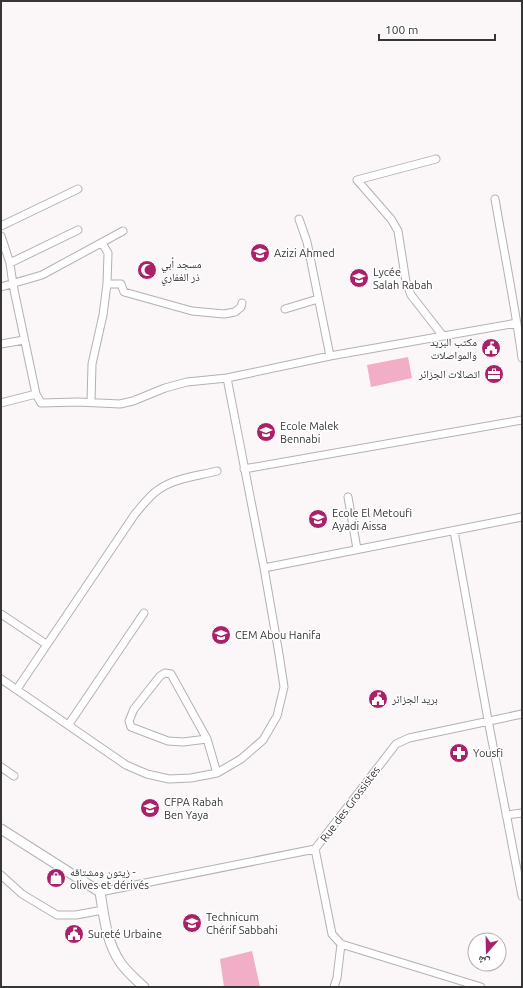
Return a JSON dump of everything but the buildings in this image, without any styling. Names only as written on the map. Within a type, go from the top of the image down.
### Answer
[{"type":"street","points":[[436,159],[357,180],[391,219],[398,232],[406,282],[411,295],[443,336]]},
{"type":"street","points":[[1,226],[78,189]]},
{"type":"street","points":[[495,199],[522,358]]},
{"type":"street","points":[[299,219],[307,242],[330,356]]},
{"type":"street","points":[[10,263],[78,230]]},
{"type":"street","points":[[1,287],[42,275],[123,231]]},
{"type":"street","points":[[1,236],[10,263],[24,340],[36,394],[41,403],[91,402],[120,404],[133,401],[165,388],[187,382],[227,378],[330,356],[517,323]]},
{"type":"street","points":[[91,402],[92,364],[103,314],[107,284],[108,252],[102,243]]},
{"type":"street","points":[[107,284],[120,284],[124,292],[192,311],[224,314],[235,312],[241,307],[242,303]]},
{"type":"street","points":[[285,309],[318,299]]},
{"type":"street","points":[[1,344],[24,340]]},
{"type":"street","points":[[1,679],[69,724],[126,765],[147,774],[170,779],[191,778],[217,773],[241,759],[263,740],[277,716],[284,687],[280,654],[227,378]]},
{"type":"street","points":[[1,404],[36,394]]},
{"type":"street","points":[[244,469],[522,420]]},
{"type":"street","points":[[17,689],[135,514],[157,490],[178,480],[217,472]]},
{"type":"street","points":[[348,497],[357,550]]},
{"type":"street","points":[[264,568],[522,517]]},
{"type":"street","points":[[454,530],[488,720],[522,896]]},
{"type":"street","points":[[69,724],[144,613]]},
{"type":"street","points":[[1,614],[46,644]]},
{"type":"street","points":[[207,739],[183,742],[168,741],[131,727],[128,721],[134,709],[160,676],[165,673],[171,674],[207,739],[217,773]]},
{"type":"street","name":"Rue des Grossistes","points":[[100,892],[315,849],[396,744],[409,738],[522,714]]},
{"type":"street","points":[[1,767],[14,776]]},
{"type":"street","points":[[506,815],[522,813]]},
{"type":"street","points":[[1,829],[100,892],[108,938],[120,962],[144,987]]},
{"type":"street","points":[[315,849],[332,934],[341,944],[480,987]]},
{"type":"street","points":[[1,875],[22,894],[57,915],[76,915],[103,910]]},
{"type":"street","points":[[334,987],[341,944]]},
{"type":"shaded area","points":[[408,357],[412,378],[371,387],[367,365]]},
{"type":"shaded area","points":[[252,951],[260,987],[224,987],[220,959]]},
{"type":"place","name":"Azizi Ahmed","points":[[260,253]]},
{"type":"place","name":"مسجد أبي ذر الغفاري","points":[[147,270]]},
{"type":"place","name":"Lycée Salah Rabah","points":[[359,278]]},
{"type":"place","name":"مكتب البريد والمواصلات","points":[[491,348]]},
{"type":"place","name":"اتصالات الجزائر","points":[[494,374]]},
{"type":"place","name":"Ecole Malek Bennabi","points":[[266,432]]},
{"type":"place","name":"Ecole El Metoufi Ayadi Aissa","points":[[318,519]]},
{"type":"place","name":"CEM Abou Hanifa","points":[[221,635]]},
{"type":"place","name":"بريد الجزائر","points":[[378,699]]},
{"type":"place","name":"Yousfi","points":[[459,753]]},
{"type":"place","name":"CFPA Rabah Ben Yaya","points":[[150,808]]},
{"type":"place","name":"زيتون ومشتاقه - olives et dérivés","points":[[56,878]]},
{"type":"place","name":"Technicum Chérif Sabbahi","points":[[192,923]]},
{"type":"place","name":"Sureté Urbaine","points":[[74,934]]}]
